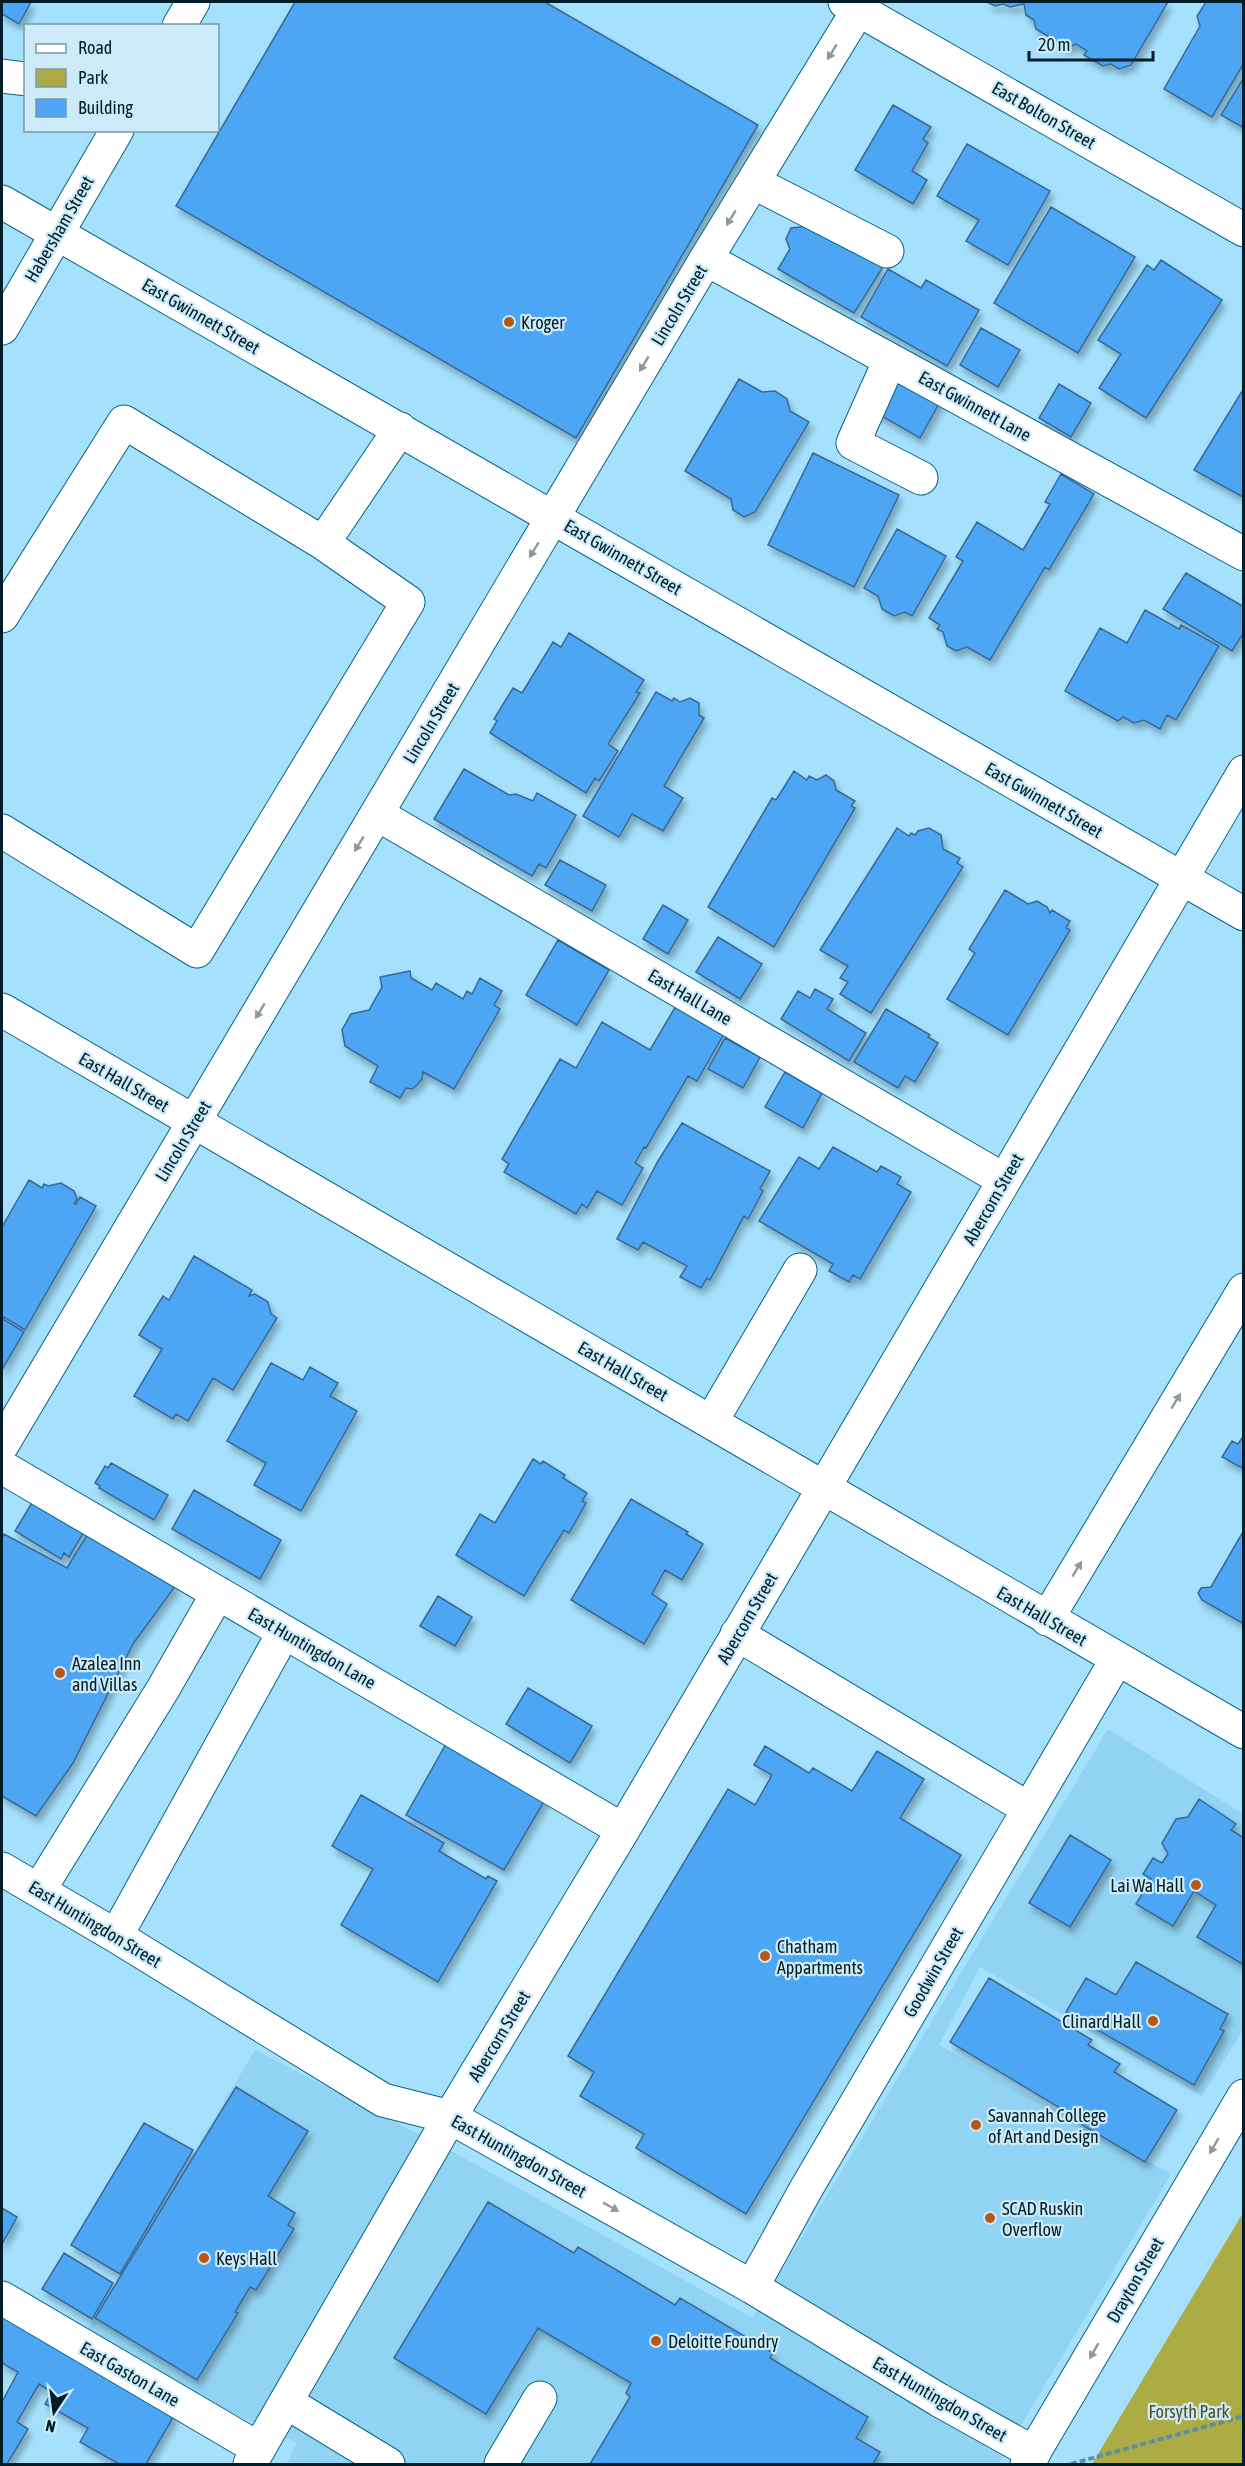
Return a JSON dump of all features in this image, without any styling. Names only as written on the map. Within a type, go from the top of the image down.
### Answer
[{"type":"street","points":[[180,24],[193,2]]},
{"type":"street","name":"Lincoln Street","points":[[2,1445],[753,182],[855,4]]},
{"type":"street","name":"East Bolton Street","points":[[855,4],[1244,230]]},
{"type":"street","points":[[2,76],[24,79]]},
{"type":"street","name":"Habersham Street","points":[[2,328],[116,132]]},
{"type":"street","points":[[753,182],[887,251]]},
{"type":"street","name":"East Gwinnett Street","points":[[2,202],[1244,914]]},
{"type":"street","name":"East Gwinnett Lane","points":[[706,259],[1244,554]]},
{"type":"street","points":[[890,360],[853,443],[921,478]]},
{"type":"street","points":[[2,831],[197,951],[408,602],[323,543],[124,422],[4,607]]},
{"type":"street","points":[[323,543],[400,429]]},
{"type":"street","name":"Abercorn Street","points":[[255,2457],[450,2117],[622,1830],[1244,772]]},
{"type":"street","name":"East Hall Lane","points":[[377,814],[1004,1180]]},
{"type":"street","name":"East Hall Street","points":[[2,1010],[1244,1732]]},
{"type":"street","points":[[711,1422],[800,1270]]},
{"type":"street","points":[[1047,1619],[1244,1290]]},
{"type":"street","name":"East Huntingdon Lane","points":[[2,1467],[622,1830]]},
{"type":"street","points":[[39,1890],[163,1689],[218,1593]]},
{"type":"street","points":[[116,1936],[284,1632]]},
{"type":"street","points":[[737,1634],[1029,1809]]},
{"type":"street","name":"Goodwin Street","points":[[752,2287],[812,2179],[1117,1659]]},
{"type":"street","name":"East Huntingdon Street","points":[[2,1869],[116,1936],[383,2100],[450,2117],[752,2287],[939,2400],[1030,2459]]},
{"type":"street","name":"Drayton Street","points":[[1030,2459],[1244,2096]]},
{"type":"street","name":"East Gaston Lane","points":[[2,2298],[255,2457]]},
{"type":"street","points":[[501,2464],[540,2398]]},
{"type":"street","points":[[286,2402],[388,2464]]},
{"type":"path","points":[[1070,2464],[1244,2416]]},
{"type":"shaded area","name":"Savannah College of Art and Design","points":[[1108,1729],[1243,1814],[1243,2030],[1202,2096],[980,1967],[939,2045],[1171,2174],[998,2464],[286,2464],[297,2443],[83,2336],[255,2050],[455,2153],[753,2318]]},
{"type":"green space","name":"Forsyth Park","points":[[1243,2213],[1243,2464],[1092,2464]]},
{"type":"building","points":[[2,2],[31,2],[19,24],[2,14]]},
{"type":"building","name":"Kroger","points":[[295,2],[545,2],[758,125],[576,438],[176,206]]},
{"type":"building","points":[[987,2],[1168,2],[1131,65],[1119,69],[1111,64],[1103,66],[1084,55],[1087,51],[1076,44],[1068,48],[1036,29],[1034,20],[1026,15],[1024,4],[1010,7],[1003,4],[995,6]]},
{"type":"building","points":[[1206,2],[1244,2],[1244,63],[1212,117],[1164,89],[1200,26],[1197,16]]},
{"type":"building","points":[[1244,77],[1244,128],[1221,115]]},
{"type":"building","points":[[893,105],[931,127],[923,139],[928,143],[912,171],[927,180],[913,204],[855,170]]},
{"type":"building","points":[[967,144],[1050,191],[1008,265],[966,241],[979,220],[937,196]]},
{"type":"building","points":[[1051,207],[1135,257],[1078,353],[994,303]]},
{"type":"building","points":[[805,222],[883,267],[854,313],[778,269],[790,249],[786,239],[791,228],[801,227]]},
{"type":"building","points":[[1161,260],[1222,300],[1146,418],[1099,388],[1121,354],[1098,340],[1147,265],[1154,270]]},
{"type":"building","points":[[888,269],[921,288],[926,280],[979,310],[947,366],[861,317]]},
{"type":"building","points":[[981,328],[1020,350],[998,387],[960,365]]},
{"type":"building","points":[[895,374],[941,400],[920,438],[873,411]]},
{"type":"building","points":[[739,379],[762,392],[775,391],[787,399],[790,411],[809,422],[755,512],[744,517],[733,510],[731,499],[685,471]]},
{"type":"building","points":[[1059,384],[1091,403],[1071,437],[1039,418]]},
{"type":"building","points":[[1244,388],[1244,496],[1243,497],[1194,470]]},
{"type":"building","points":[[813,453],[899,495],[854,587],[768,545]]},
{"type":"building","points":[[1061,474],[1094,494],[1049,570],[1045,567],[990,660],[967,647],[956,651],[947,646],[943,632],[937,629],[940,625],[929,618],[963,561],[956,557],[977,522],[1023,550],[1050,504],[1045,502]]},
{"type":"building","points":[[897,529],[946,556],[912,616],[905,612],[894,616],[882,609],[878,596],[864,588]]},
{"type":"building","points":[[1186,573],[1244,607],[1244,632],[1232,651],[1163,609]]},
{"type":"building","points":[[1145,610],[1179,629],[1181,625],[1219,646],[1176,720],[1167,715],[1160,729],[1144,720],[1134,723],[1123,717],[1118,721],[1065,691],[1100,628],[1127,643]]},
{"type":"building","points":[[569,633],[644,680],[636,692],[640,693],[608,744],[618,751],[599,781],[595,778],[586,793],[490,733],[497,721],[494,719],[513,688],[522,693],[553,642],[561,647]]},
{"type":"building","points":[[656,692],[672,701],[674,698],[680,702],[690,698],[699,703],[699,715],[704,718],[664,786],[683,798],[663,831],[632,814],[619,837],[583,816]]},
{"type":"building","points":[[464,769],[509,795],[516,794],[533,801],[537,793],[576,815],[546,868],[539,864],[532,876],[434,819]]},
{"type":"building","points":[[794,771],[807,780],[809,776],[817,780],[826,775],[834,781],[836,790],[855,801],[851,806],[855,808],[774,947],[708,907],[772,798],[776,800]]},
{"type":"building","points":[[897,828],[909,836],[911,833],[915,835],[918,831],[929,828],[941,835],[943,849],[960,858],[957,863],[963,867],[871,1013],[840,994],[848,982],[840,978],[848,966],[820,950]]},
{"type":"building","points":[[560,860],[606,885],[592,911],[545,885]]},
{"type":"building","points":[[1005,890],[1028,904],[1037,901],[1047,907],[1050,913],[1052,910],[1070,921],[1066,928],[1070,930],[1008,1035],[947,999],[975,953],[969,949]]},
{"type":"building","points":[[663,905],[688,920],[668,954],[643,939]]},
{"type":"building","points":[[718,937],[762,964],[740,999],[696,972]]},
{"type":"building","points":[[558,940],[609,970],[577,1025],[526,995]]},
{"type":"building","points":[[410,971],[411,978],[432,990],[436,983],[463,999],[467,991],[472,994],[480,978],[502,991],[494,1005],[500,1009],[454,1089],[423,1072],[422,1079],[417,1085],[412,1089],[406,1088],[400,1098],[370,1082],[378,1066],[345,1046],[342,1030],[351,1014],[369,1010],[382,987],[380,977]]},
{"type":"building","points":[[815,989],[833,999],[827,1009],[866,1033],[849,1061],[781,1019],[798,991],[810,998]]},
{"type":"building","points":[[677,1004],[725,1032],[697,1081],[688,1076],[646,1148],[644,1147],[635,1163],[643,1168],[622,1205],[597,1191],[587,1208],[582,1204],[576,1214],[504,1172],[509,1164],[502,1159],[560,1059],[576,1068],[602,1022],[650,1050]]},
{"type":"building","points":[[886,1009],[930,1035],[928,1037],[938,1043],[915,1082],[905,1076],[898,1088],[854,1062]]},
{"type":"building","points":[[725,1038],[760,1057],[743,1088],[708,1069]]},
{"type":"building","points":[[785,1072],[822,1093],[803,1128],[765,1107]]},
{"type":"building","points":[[682,1123],[770,1171],[760,1189],[763,1191],[748,1219],[744,1216],[710,1280],[707,1278],[701,1288],[680,1277],[687,1266],[643,1242],[638,1250],[617,1239],[658,1161]]},
{"type":"building","points":[[833,1147],[877,1172],[881,1166],[901,1177],[897,1184],[911,1192],[860,1279],[853,1275],[849,1282],[829,1271],[833,1264],[759,1221],[799,1157],[819,1169]]},
{"type":"building","points":[[29,1180],[42,1188],[44,1184],[48,1186],[61,1183],[74,1191],[77,1199],[74,1203],[76,1204],[80,1197],[96,1206],[25,1330],[4,1317],[3,1319],[24,1332],[2,1370],[2,1227]]},
{"type":"building","points":[[194,1256],[252,1290],[249,1296],[255,1294],[268,1302],[271,1314],[277,1318],[233,1390],[213,1378],[188,1421],[176,1414],[173,1419],[134,1396],[162,1349],[139,1335],[163,1296],[169,1300]]},
{"type":"building","points":[[271,1363],[303,1380],[310,1367],[338,1383],[330,1396],[357,1411],[301,1511],[254,1485],[266,1463],[227,1441]]},
{"type":"building","points":[[1244,1435],[1244,1469],[1222,1457],[1232,1441],[1238,1444]]},
{"type":"building","points":[[533,1459],[541,1464],[543,1461],[565,1475],[563,1478],[587,1493],[582,1501],[586,1503],[569,1533],[564,1530],[524,1596],[456,1555],[480,1514],[495,1523]]},
{"type":"building","points":[[111,1463],[168,1495],[154,1520],[99,1488],[100,1486],[95,1483],[105,1466],[108,1468]]},
{"type":"building","points":[[194,1490],[281,1540],[260,1579],[172,1529]]},
{"type":"building","points":[[36,1496],[85,1530],[69,1557],[64,1553],[61,1559],[15,1531]]},
{"type":"building","points":[[631,1499],[688,1532],[686,1534],[703,1544],[682,1580],[665,1570],[652,1594],[667,1604],[644,1644],[571,1600]]},
{"type":"building","points":[[1244,1530],[1244,1624],[1202,1600],[1198,1593],[1201,1588],[1211,1587]]},
{"type":"building","name":"Azalea Inn and Villas","points":[[89,1532],[176,1585],[133,1644],[73,1763],[36,1816],[2,1796],[2,1538],[4,1534],[67,1568]]},
{"type":"building","points":[[438,1596],[472,1617],[455,1646],[420,1626]]},
{"type":"building","points":[[528,1688],[592,1726],[570,1763],[506,1724]]},
{"type":"building","points":[[451,1735],[550,1791],[504,1870],[406,1815]]},
{"type":"building","name":"Chatham Appartments","points":[[765,1746],[809,1773],[813,1768],[852,1791],[877,1751],[924,1779],[900,1818],[961,1855],[746,2214],[636,2148],[644,2134],[580,2096],[594,2072],[568,2056],[728,1789],[755,1805],[772,1775],[754,1765]]},
{"type":"building","points":[[361,1795],[444,1843],[439,1851],[486,1879],[488,1876],[497,1881],[438,1982],[341,1925],[373,1869],[332,1846]]},
{"type":"building","name":"Lai Wa Hall","points":[[1199,1799],[1236,1824],[1231,1830],[1244,1838],[1244,1965],[1197,1937],[1216,1905],[1194,1891],[1173,1926],[1136,1904],[1151,1879],[1143,1874],[1153,1858],[1162,1863],[1168,1854],[1162,1843],[1176,1819],[1188,1817]]},
{"type":"building","points":[[1070,1835],[1111,1860],[1070,1927],[1029,1903]]},
{"type":"building","name":"Clinard Hall","points":[[1136,1962],[1228,2014],[1220,2029],[1224,2031],[1194,2085],[1066,2012],[1086,1978],[1116,1995]]},
{"type":"building","points":[[989,1978],[1092,2040],[1088,2045],[1120,2064],[1114,2072],[1177,2110],[1145,2162],[950,2042]]},
{"type":"building","name":"Keys Hall","points":[[236,2087],[308,2131],[268,2196],[295,2213],[288,2225],[294,2229],[256,2290],[250,2287],[235,2312],[238,2313],[197,2380],[95,2318]]},
{"type":"building","points":[[144,2123],[193,2150],[120,2274],[71,2245]]},
{"type":"building","name":"Deloitte Foundry","points":[[488,2202],[574,2253],[578,2247],[675,2305],[680,2298],[773,2353],[770,2358],[868,2417],[856,2438],[880,2452],[873,2464],[590,2464],[630,2397],[626,2393],[631,2383],[538,2328],[486,2414],[394,2358]]},
{"type":"building","points":[[2,2208],[17,2217],[2,2244]]},
{"type":"building","points":[[64,2253],[113,2283],[92,2319],[42,2289]]},
{"type":"building","points":[[2,2315],[175,2414],[146,2464],[119,2464],[80,2442],[88,2428],[45,2404],[52,2392],[39,2384],[17,2422],[28,2429],[7,2464],[2,2464],[2,2402],[18,2372],[2,2363]]},
{"type":"place","name":"Kroger","points":[[509,322]]},
{"type":"place","name":"Azalea Inn and Villas","points":[[60,1673]]},
{"type":"place","name":"Lai Wa Hall","points":[[1196,1885]]},
{"type":"place","name":"Chatham Appartments","points":[[765,1956]]},
{"type":"place","name":"Clinard Hall","points":[[1153,2021]]},
{"type":"place","name":"Savannah College of Art and Design","points":[[976,2125]]},
{"type":"place","name":"SCAD Ruskin Overflow","points":[[990,2218]]},
{"type":"place","name":"Keys Hall","points":[[204,2258]]},
{"type":"place","name":"Deloitte Foundry","points":[[656,2341]]}]
